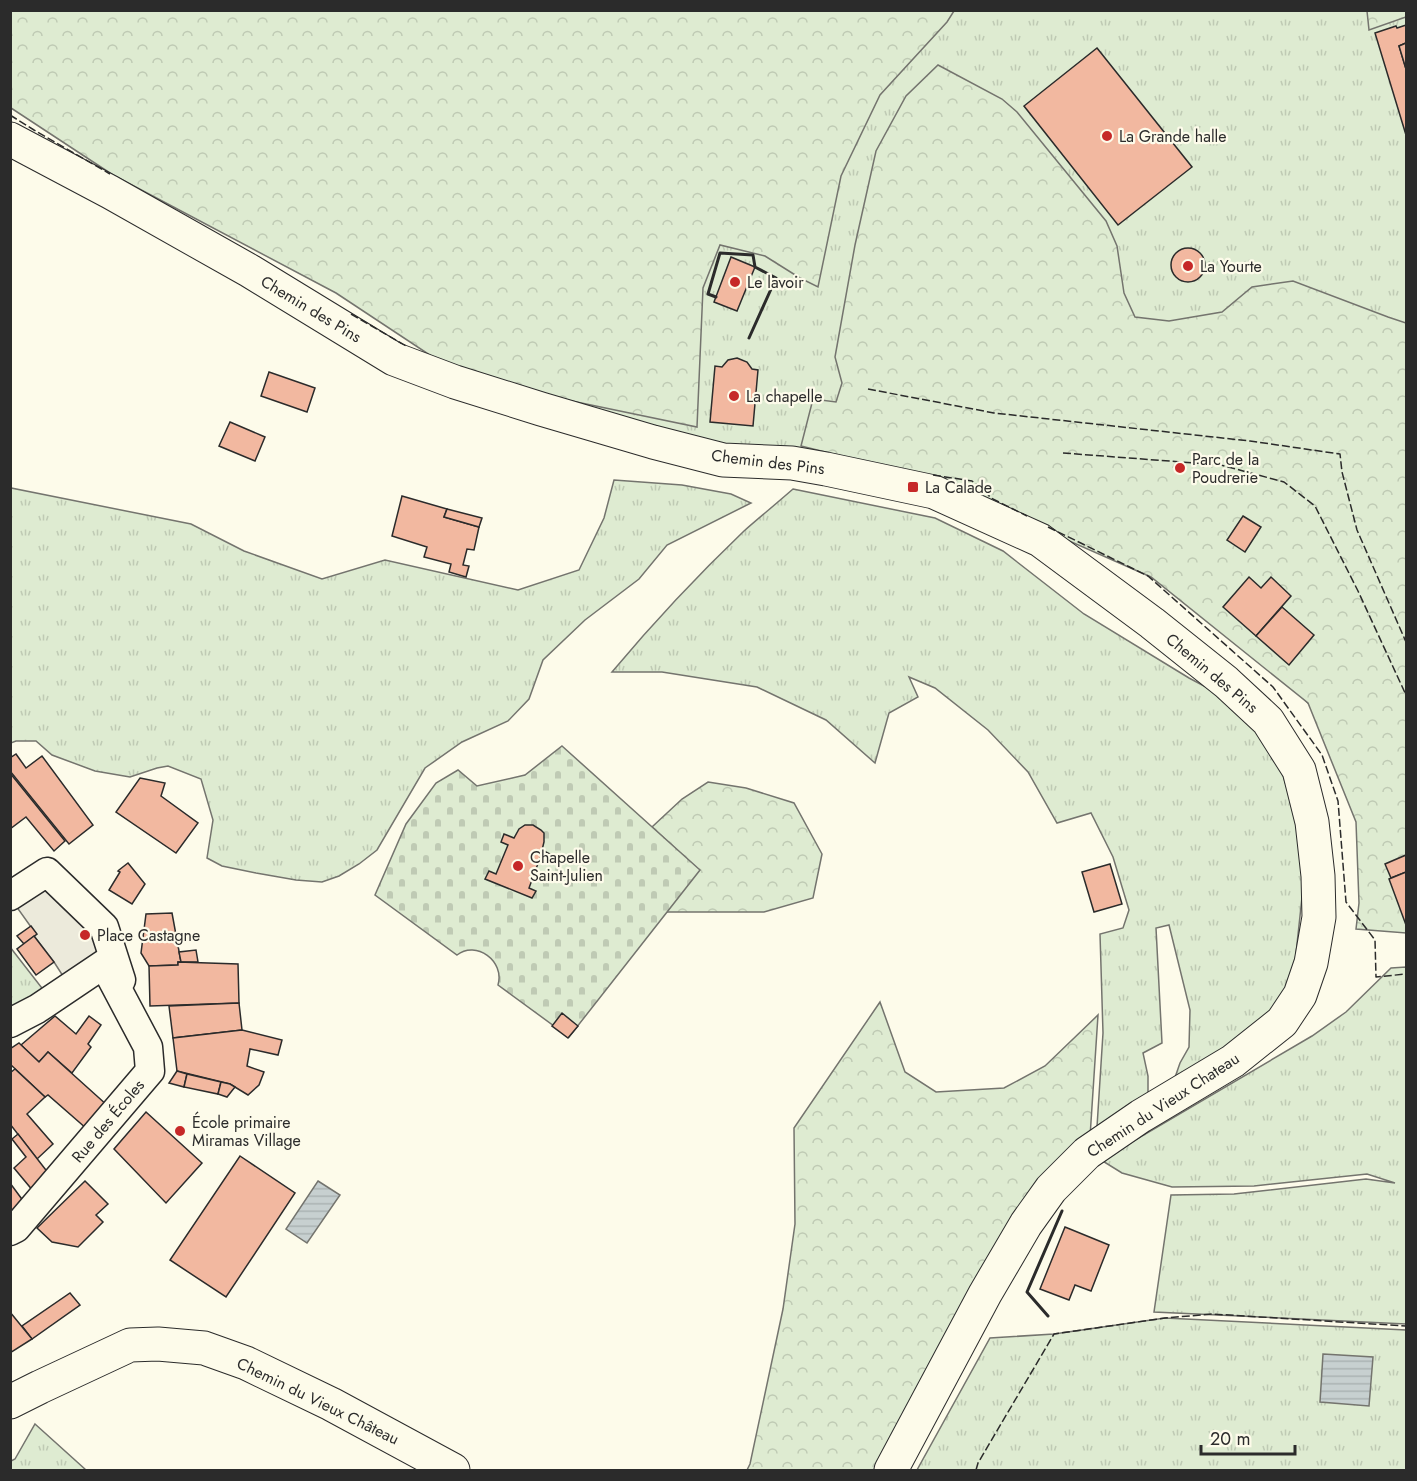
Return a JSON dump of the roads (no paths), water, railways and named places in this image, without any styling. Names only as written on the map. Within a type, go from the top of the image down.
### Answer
[{"type":"street","name":"Chemin des Pins","points":[[10,139],[240,266],[394,359],[455,382],[541,409],[723,460],[792,463],[934,492],[1040,540],[1161,630],[1226,682],[1268,721],[1299,770],[1312,822],[1318,876],[1319,917],[1311,963]]},
{"type":"street","points":[[15,885],[47,872],[104,927],[131,1014]]},
{"type":"street","name":"Chemin du Vieux Chateau","points":[[891,1470],[985,1294],[1026,1224],[1051,1189],[1087,1153],[1141,1116],[1233,1061],[1282,1022],[1300,995],[1311,963]]},
{"type":"street","name":"Rue des Écoles","points":[[10,1023],[37,1009],[104,964],[148,1047],[150,1071],[16,1228],[10,1232]]},
{"type":"street","name":"Chemin du Vieux Château","points":[[10,1402],[130,1345],[158,1344],[204,1348],[246,1363],[331,1404],[453,1470]]},
{"type":"place","name":"La Grande halle","points":[[1107,136]]},
{"type":"place","name":"La Yourte","points":[[1188,266]]},
{"type":"place","name":"Le lavoir","points":[[735,282]]},
{"type":"place","name":"La chapelle","points":[[734,396]]},
{"type":"place","name":"Parc de la Poudrerie","points":[[1180,468]]},
{"type":"place","name":"La Calade","points":[[913,487]]},
{"type":"place","name":"Chapelle Saint-Julien","points":[[518,866]]},
{"type":"place","name":"Place Castagne","points":[[85,935]]},
{"type":"place","name":"École primaire Miramas Village","points":[[180,1131]]}]
